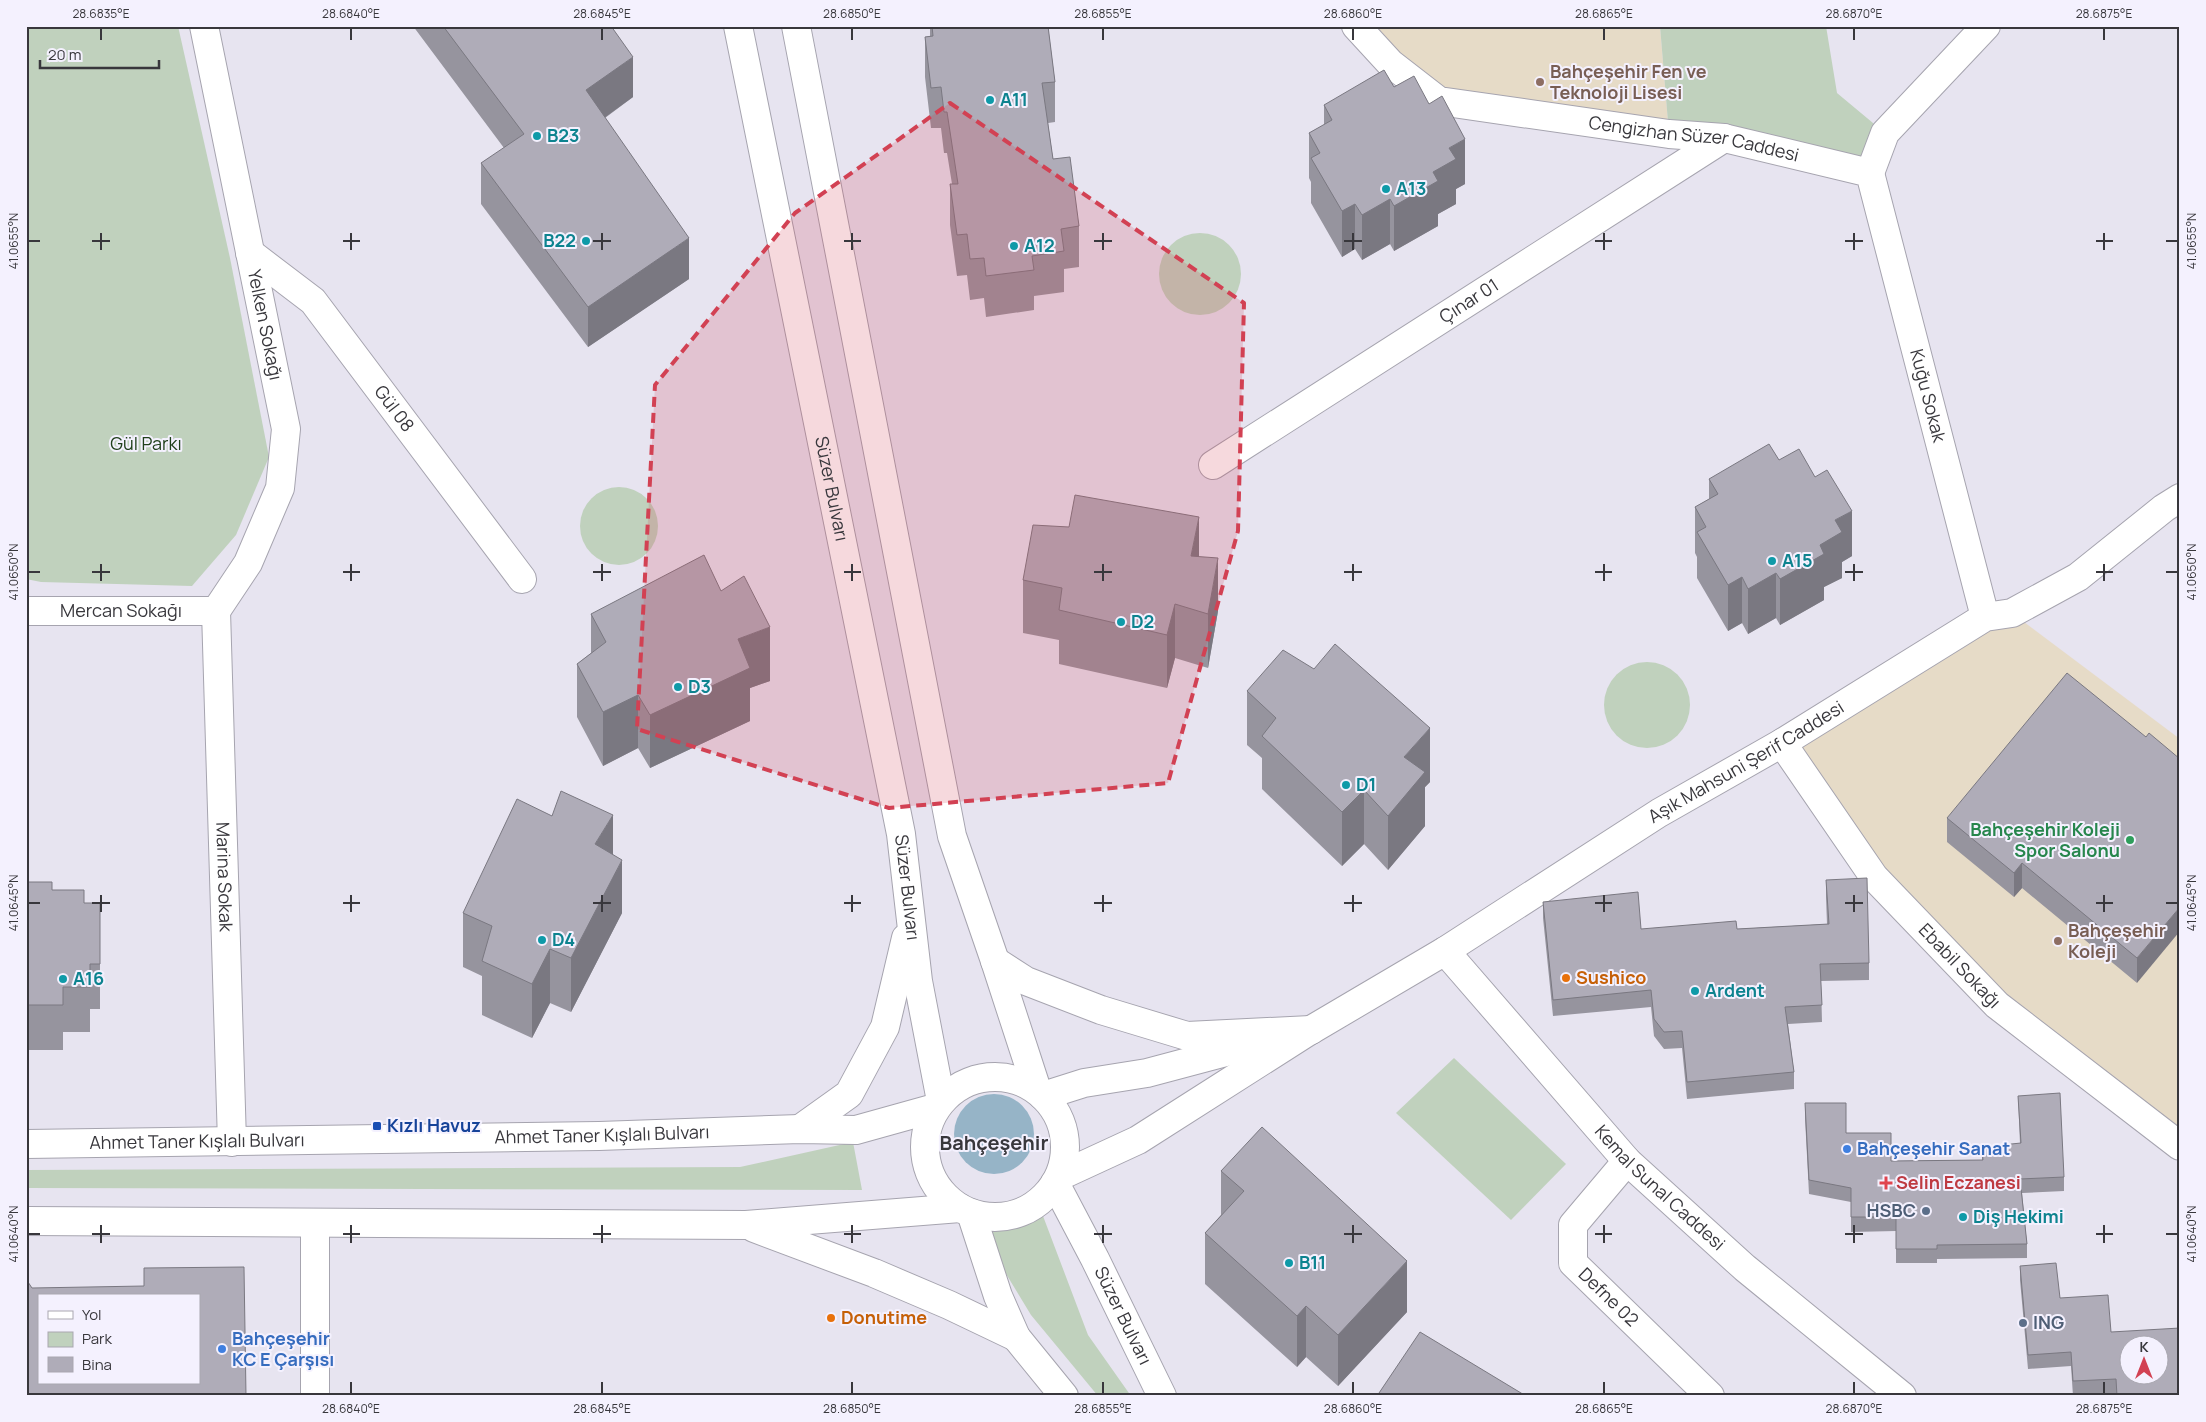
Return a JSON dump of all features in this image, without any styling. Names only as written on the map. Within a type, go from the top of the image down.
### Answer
[{"type":"main road","name":"Yelken Sokağı","points":[[204,26],[286,429],[280,488],[248,563],[216,611]]},
{"type":"main road","name":"Süzer Bulvarı","points":[[738,26],[901,834],[910,919],[938,1105]]},
{"type":"main road","points":[[796,26],[952,836],[1040,1093]]},
{"type":"main road","name":"Cengizhan Süzer Caddesi","points":[[1356,26],[1390,64],[1439,100],[1669,134],[1724,138],[1870,173]]},
{"type":"main road","points":[[1870,173],[1885,133],[1986,26]]},
{"type":"main road","name":"Çınar 01","points":[[1213,464],[1724,138]]},
{"type":"main road","name":"Kuğu Sokak","points":[[1870,173],[1985,617]]},
{"type":"main road","name":"Gül 08","points":[[250,253],[313,301],[522,579]]},
{"type":"main road","name":"Aşık Mahsuni Şerif Caddesi","points":[[1311,1030],[1445,951],[1659,813],[1782,743],[1985,617],[2012,613],[2078,577],[2164,508],[2180,498]]},
{"type":"main road","name":"Mercan Sokağı","points":[[26,611],[216,611]]},
{"type":"main road","name":"Marina Sokak","points":[[216,611],[232,1142]]},
{"type":"main road","name":"Ebabil Sokağı","points":[[1782,743],[1874,877],[1997,1005],[2180,1146]]},
{"type":"main road","points":[[800,1129],[849,1094],[885,1027],[910,919]]},
{"type":"main road","name":"Kemal Sunal Caddesi","points":[[1445,951],[1627,1161],[1745,1268],[1902,1396]]},
{"type":"main road","points":[[995,961],[1026,981],[1101,1010],[1187,1036],[1311,1030]]},
{"type":"main road","points":[[1040,1093],[1084,1083],[1147,1073],[1311,1030]]},
{"type":"main road","points":[[1057,1180],[1138,1140],[1311,1030]]},
{"type":"main road","points":[[26,1221],[746,1225],[966,1211],[998,1218],[1017,1214],[1034,1206],[1049,1193],[1057,1180],[1065,1158],[1066,1139],[1061,1120],[1051,1103],[1040,1093],[1020,1081],[1001,1076],[982,1077],[964,1083],[948,1094],[938,1105],[927,1126],[924,1145],[926,1164],[933,1182],[945,1197],[966,1211],[998,1296],[1016,1337],[1064,1396]]},
{"type":"main road","name":"Ahmet Taner Kışlalı Bulvarı","points":[[26,1144],[590,1136],[800,1129],[856,1130],[938,1105]]},
{"type":"main road","name":"Defne 02","points":[[1627,1161],[1573,1225],[1573,1263],[1710,1396]]},
{"type":"main road","name":"Süzer Bulvarı","points":[[1057,1180],[1162,1396]]},
{"type":"main road","points":[[315,1223],[315,1396]]},
{"type":"main road","points":[[746,1225],[874,1273],[950,1305],[1016,1337]]},
{"type":"highlighted area","points":[[950,103],[1244,303],[1238,531],[1168,783],[889,808],[637,729],[655,385],[795,213]]},
{"type":"shaded area","name":"Bahçeşehir Fen ve Teknoloji Lisesi","points":[[1356,26],[1660,26],[1669,134],[1439,101]]},
{"type":"shaded area","name":"Bahçeşehir Koleji","points":[[2012,613],[2180,739],[2180,1146],[1997,1005],[1874,877],[1782,743]]},
{"type":"green space","name":"Gül Parkı","points":[[26,26],[178,26],[230,258],[269,457],[236,535],[192,586],[41,582],[26,579]]},
{"type":"green space","points":[[1660,26],[1826,26],[1837,93],[1885,133],[1870,173],[1669,134]]},
{"type":"green space","points":[[1192,233],[1208,233],[1223,240],[1234,251],[1241,266],[1238,290],[1229,303],[1208,315],[1192,315],[1177,308],[1166,297],[1159,282],[1159,266],[1166,251],[1177,240]]},
{"type":"green space","points":[[619,487],[634,490],[646,499],[655,511],[658,526],[655,541],[646,553],[634,562],[619,565],[604,562],[592,553],[583,541],[580,526],[583,511],[592,499],[604,490]]},
{"type":"green space","points":[[1647,662],[1664,665],[1678,674],[1687,688],[1690,705],[1687,722],[1678,736],[1664,745],[1647,748],[1630,745],[1616,736],[1607,722],[1604,705],[1607,688],[1616,674],[1630,665]]},
{"type":"green space","points":[[1454,1058],[1566,1164],[1511,1220],[1396,1113]]},
{"type":"green space","points":[[853,1142],[862,1190],[26,1188],[26,1170],[740,1167]]},
{"type":"green space","points":[[1043,1216],[1088,1335],[1131,1396],[1098,1396],[1031,1315],[997,1259],[984,1230]]},
{"type":"water","points":[[994,1094],[1009,1097],[1022,1106],[1031,1119],[1034,1134],[1031,1149],[1022,1162],[1009,1171],[994,1174],[979,1171],[966,1162],[957,1149],[954,1134],[957,1119],[966,1106],[979,1097]]},
{"type":"building","points":[[443,26],[611,26],[633,57],[586,90],[689,238],[588,307],[481,163],[524,134]]},
{"type":"building","points":[[932,26],[1048,26],[1055,82],[1042,83],[1053,159],[1070,157],[1079,226],[1061,229],[1064,251],[1032,256],[1034,270],[986,276],[984,258],[970,259],[967,234],[957,235],[950,184],[958,184],[947,112],[944,112],[941,87],[931,88],[925,37],[933,36]]},
{"type":"building","points":[[1384,70],[1394,87],[1414,76],[1429,104],[1442,96],[1465,139],[1449,148],[1456,159],[1433,172],[1438,181],[1394,206],[1390,199],[1362,215],[1355,204],[1342,211],[1311,158],[1320,153],[1309,133],[1332,120],[1324,105]]},
{"type":"building","points":[[1769,444],[1779,460],[1799,449],[1815,477],[1827,470],[1852,511],[1835,520],[1842,532],[1820,545],[1824,554],[1780,579],[1776,573],[1748,589],[1742,577],[1728,585],[1697,532],[1706,527],[1695,507],[1718,494],[1709,479]]},
{"type":"building","points":[[1075,495],[1199,517],[1191,556],[1218,558],[1208,614],[1175,604],[1167,635],[1059,610],[1062,588],[1023,580],[1033,525],[1069,527]]},
{"type":"building","points":[[704,555],[721,591],[744,576],[770,627],[738,639],[750,668],[650,715],[638,695],[603,712],[577,664],[606,642],[591,614]]},
{"type":"building","points":[[1335,644],[1430,728],[1404,757],[1425,772],[1388,816],[1364,790],[1342,812],[1262,736],[1276,718],[1247,691],[1283,650],[1314,669]]},
{"type":"building","points":[[2067,673],[2146,737],[2149,733],[2180,759],[2180,907],[2137,958],[2022,863],[2014,873],[1947,818]]},
{"type":"building","points":[[561,791],[613,815],[595,844],[622,860],[571,958],[550,949],[532,984],[482,961],[492,926],[463,913],[517,799],[552,816]]},
{"type":"building","points":[[1867,878],[1869,963],[1820,964],[1822,1005],[1785,1007],[1794,1072],[1687,1082],[1682,1031],[1664,1032],[1654,1019],[1651,990],[1553,1000],[1543,902],[1638,892],[1641,929],[1736,921],[1737,929],[1829,924],[1826,880]]},
{"type":"building","points":[[26,882],[52,882],[52,890],[84,890],[84,903],[100,903],[100,964],[90,964],[90,987],[63,987],[63,1005],[26,1005]]},
{"type":"building","points":[[2060,1093],[2064,1177],[2020,1179],[2027,1244],[1937,1245],[1937,1249],[1896,1249],[1896,1217],[1851,1217],[1851,1188],[1809,1180],[1805,1103],[1846,1103],[1846,1133],[1891,1133],[1891,1161],[1983,1160],[1982,1147],[2021,1143],[2018,1096]]},
{"type":"building","points":[[1262,1127],[1407,1261],[1338,1335],[1306,1306],[1297,1316],[1205,1233],[1244,1191],[1221,1171]]},
{"type":"building","points":[[2056,1263],[2060,1298],[2108,1295],[2111,1332],[2180,1328],[2180,1396],[2117,1396],[2116,1379],[2073,1381],[2071,1352],[2028,1355],[2020,1266]]},
{"type":"building","name":"Bahçeşehir KC E Çarşısı","points":[[244,1267],[246,1396],[26,1396],[26,1279],[32,1288],[144,1286],[144,1268]]},
{"type":"building","points":[[1420,1332],[1526,1396],[1377,1396]]},
{"type":"place","name":"Bahçeşehir Fen ve Teknoloji Lisesi","points":[[1540,82]]},
{"type":"place","name":"A11","points":[[990,100]]},
{"type":"place","name":"B23","points":[[537,136]]},
{"type":"place","name":"A13","points":[[1386,189]]},
{"type":"place","name":"B22","points":[[586,241]]},
{"type":"place","name":"A12","points":[[1014,246]]},
{"type":"place","name":"A15","points":[[1772,561]]},
{"type":"place","name":"D2","points":[[1121,622]]},
{"type":"place","name":"D3","points":[[678,687]]},
{"type":"place","name":"D1","points":[[1346,785]]},
{"type":"place","name":"Bahçeşehir Koleji Spor Salonu","points":[[2130,840]]},
{"type":"place","name":"D4","points":[[542,940]]},
{"type":"place","name":"Bahçeşehir Koleji","points":[[2058,941]]},
{"type":"place","name":"Sushico","points":[[1566,978]]},
{"type":"place","name":"A16","points":[[63,979]]},
{"type":"place","name":"Ardent","points":[[1695,991]]},
{"type":"place","name":"Kızlı Havuz","points":[[377,1126]]},
{"type":"place","name":"Bahçeşehir Sanat","points":[[1847,1149]]},
{"type":"place","name":"Selin Eczanesi","points":[[1886,1183]]},
{"type":"place","name":"HSBC","points":[[1926,1211]]},
{"type":"place","name":"Diş Hekimi","points":[[1963,1217]]},
{"type":"place","name":"B11","points":[[1289,1263]]},
{"type":"place","name":"Donutime","points":[[831,1318]]},
{"type":"place","name":"ING","points":[[2023,1323]]},
{"type":"place","name":"Bahçeşehir KC E Çarşısı","points":[[222,1349]]},
{"type":"district","name":"Bahçeşehir","points":[[994,1143]]}]
